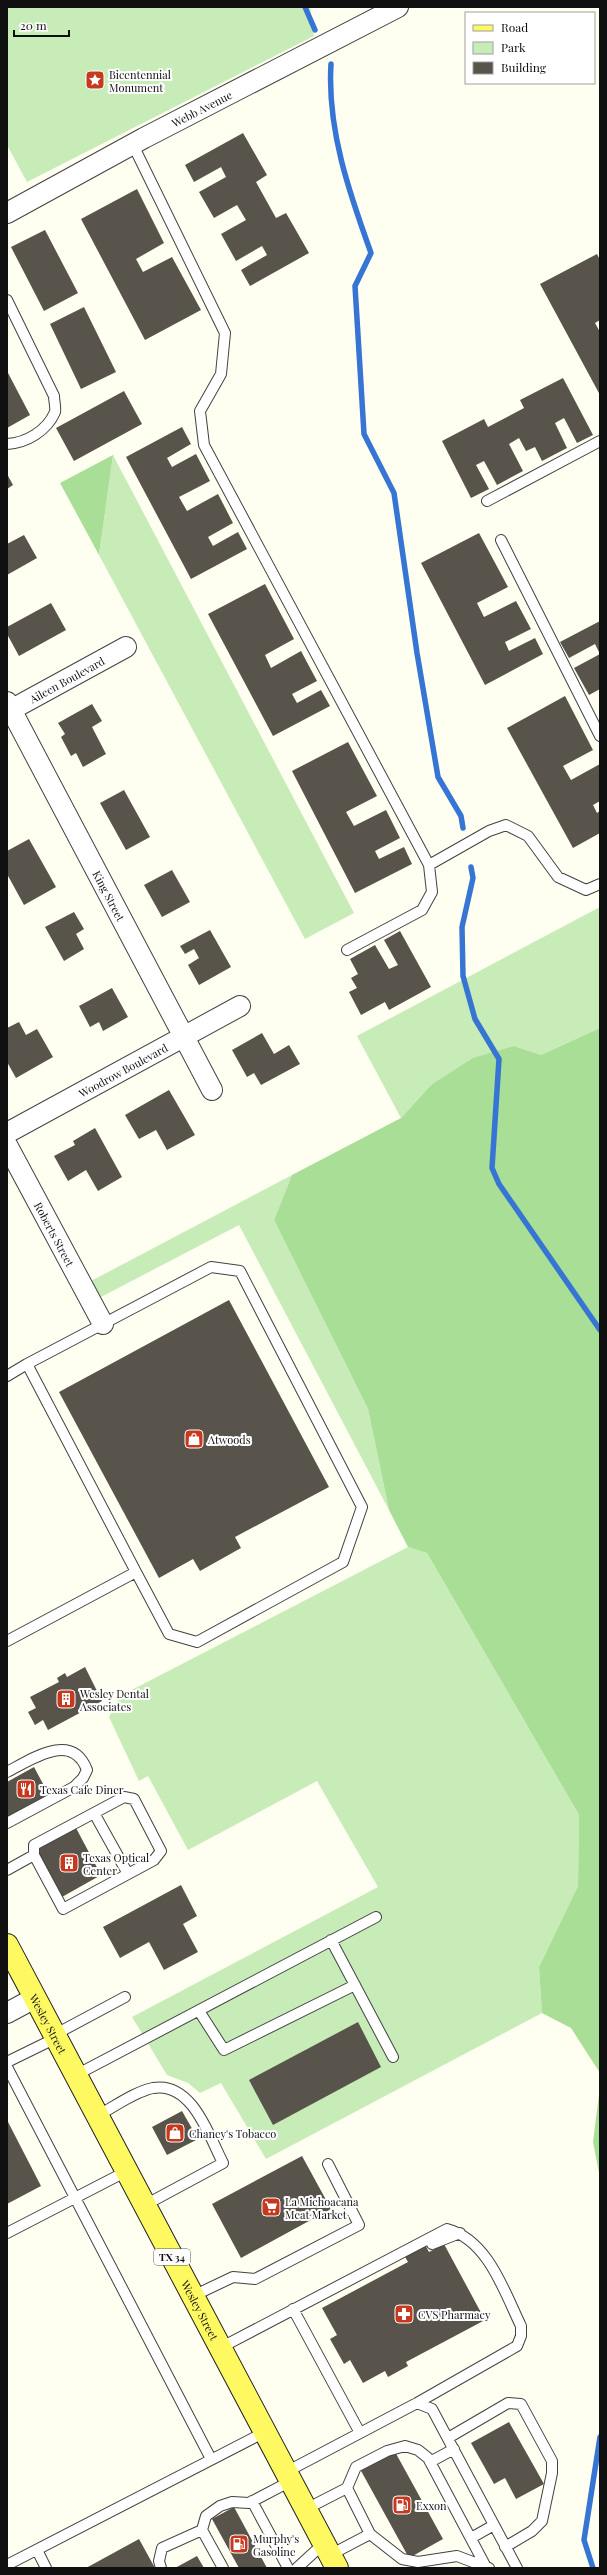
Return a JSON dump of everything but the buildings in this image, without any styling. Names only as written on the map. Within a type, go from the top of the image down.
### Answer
[{"type":"main road","name":"Wesley Street","points":[[7,1945],[330,2556]]},
{"type":"street","name":"Webb Avenue","points":[[7,213],[133,145],[398,7]]},
{"type":"street","name":"Aileen Boulevard","points":[[8,708],[126,647]]},
{"type":"street","name":"King Street","points":[[8,708],[212,1090]]},
{"type":"street","name":"Woodrow Boulevard","points":[[7,1133],[240,1006]]},
{"type":"street","name":"Roberts Street","points":[[7,1144],[103,1324]]},
{"type":"street","points":[[7,2013],[35,1998]]},
{"type":"lane","points":[[133,145],[225,333],[221,374],[200,411],[204,445],[429,865],[432,892],[422,910],[347,950]]},
{"type":"lane","points":[[7,300],[54,396],[55,412],[39,433],[20,443],[7,444]]},
{"type":"lane","points":[[487,501],[600,441]]},
{"type":"lane","points":[[501,540],[600,736]]},
{"type":"lane","points":[[429,865],[489,831],[506,825],[528,836],[558,877],[586,890],[600,884]]},
{"type":"lane","points":[[7,1376],[27,1364],[211,1267],[240,1271],[362,1507],[343,1562],[197,1642],[169,1634],[27,1364]]},
{"type":"lane","points":[[7,1641],[136,1572]]},
{"type":"lane","points":[[7,1772],[41,1754],[61,1750],[76,1752],[83,1759],[87,1770],[83,1778],[74,1787],[7,1823]]},
{"type":"lane","points":[[124,1797],[134,1799],[161,1851],[154,1860],[63,1909],[34,1855],[34,1845],[94,1813],[124,1797]]},
{"type":"lane","points":[[94,1813],[128,1874]]},
{"type":"lane","points":[[7,1870],[34,1855]]},
{"type":"lane","points":[[76,2075],[376,1917]]},
{"type":"lane","points":[[332,1940],[393,2057]]},
{"type":"lane","points":[[199,2010],[220,2047],[224,2050],[355,1985]]},
{"type":"lane","points":[[7,2062],[125,1997]]},
{"type":"lane","points":[[7,2067],[211,2459]]},
{"type":"lane","points":[[97,2116],[153,2088],[170,2089],[183,2095],[191,2104],[223,2163],[145,2205]]},
{"type":"lane","points":[[193,2296],[234,2277],[255,2278],[359,2225],[328,2164]]},
{"type":"lane","points":[[7,2233],[127,2171]]},
{"type":"lane","points":[[220,2348],[447,2229],[460,2232],[489,2262],[521,2326],[521,2336],[517,2346],[417,2403],[360,2433],[252,2501],[232,2502],[220,2506],[206,2516],[202,2530],[223,2568]]},
{"type":"lane","points":[[293,2309],[360,2433]]},
{"type":"lane","points":[[448,2438],[508,2403],[515,2402],[521,2404],[544,2444],[552,2461],[552,2473],[542,2521],[532,2531],[505,2547]]},
{"type":"lane","points":[[417,2403],[432,2409],[517,2568]]},
{"type":"lane","points":[[7,2565],[265,2432]]},
{"type":"lane","points":[[306,2509],[347,2488],[356,2468],[387,2451],[405,2446],[418,2450],[430,2462],[487,2567]]},
{"type":"lane","points":[[430,2462],[454,2449]]},
{"type":"lane","points":[[347,2488],[370,2534],[402,2560],[418,2562],[457,2556],[487,2567]]},
{"type":"lane","points":[[252,2501],[288,2568]]},
{"type":"lane","points":[[470,2538],[494,2525]]},
{"type":"lane","points":[[161,2568],[159,2561],[162,2548],[202,2530]]},
{"type":"lane","points":[[297,2568],[330,2556],[370,2534]]},
{"type":"lane","points":[[37,2550],[46,2568]]},
{"type":"green space","points":[[7,7],[310,7],[314,36],[27,182],[7,145]]},
{"type":"green space","points":[[113,455],[354,913],[305,939],[99,555]]},
{"type":"green space","points":[[113,455],[99,555],[60,483]]},
{"type":"green space","points":[[600,907],[600,1028],[541,1055],[514,1046],[431,1085],[401,1118],[357,1036]]},
{"type":"green space","points":[[600,1028],[600,2073],[571,2028],[542,2013],[539,1967],[578,1886],[579,1815],[427,1553],[408,1547],[389,1510],[368,1409],[274,1220],[292,1175],[401,1118],[431,1085],[473,1058],[514,1046],[541,1055]]},
{"type":"green space","points":[[292,1175],[274,1220],[368,1409],[389,1510],[239,1225],[101,1297],[91,1281]]},
{"type":"green space","points":[[408,1547],[427,1553],[579,1815],[578,1886],[539,1967],[542,2013],[266,2159],[221,2083],[200,2093],[188,2083],[167,2075],[132,2017],[378,1887],[317,1781],[188,1850],[148,1776],[139,1781],[109,1717],[120,1696]]},
{"type":"green space","points":[[600,2087],[600,2178],[593,2142]]},
{"type":"waterway","points":[[305,7],[315,30]]},
{"type":"waterway","points":[[331,64],[332,112],[341,160],[371,253],[355,286],[364,434],[394,493],[417,653],[438,777],[461,816],[463,828]]},
{"type":"waterway","points":[[471,867],[473,878],[462,927],[463,976],[475,1019],[499,1059],[492,1168],[499,1184],[600,1330]]},
{"type":"waterway","points":[[593,2568],[584,2540],[600,2437]]},
{"type":"place","name":"Bicentennial Monument","points":[[95,80]]},
{"type":"place","name":"Atwoods","points":[[194,1439]]},
{"type":"place","name":"Wesley Dental Associates","points":[[66,1699]]},
{"type":"place","name":"Texas Cafe Diner","points":[[26,1789]]},
{"type":"place","name":"Texas Optical Center","points":[[69,1863]]},
{"type":"place","name":"Chaney's Tobacco","points":[[175,2133]]},
{"type":"place","name":"La Michoacana Meat Market","points":[[271,2207]]},
{"type":"place","name":"CVS Pharmacy","points":[[404,2314]]},
{"type":"place","name":"Exxon","points":[[402,2505]]},
{"type":"place","name":"Murphy's Gasoline","points":[[239,2544]]}]
